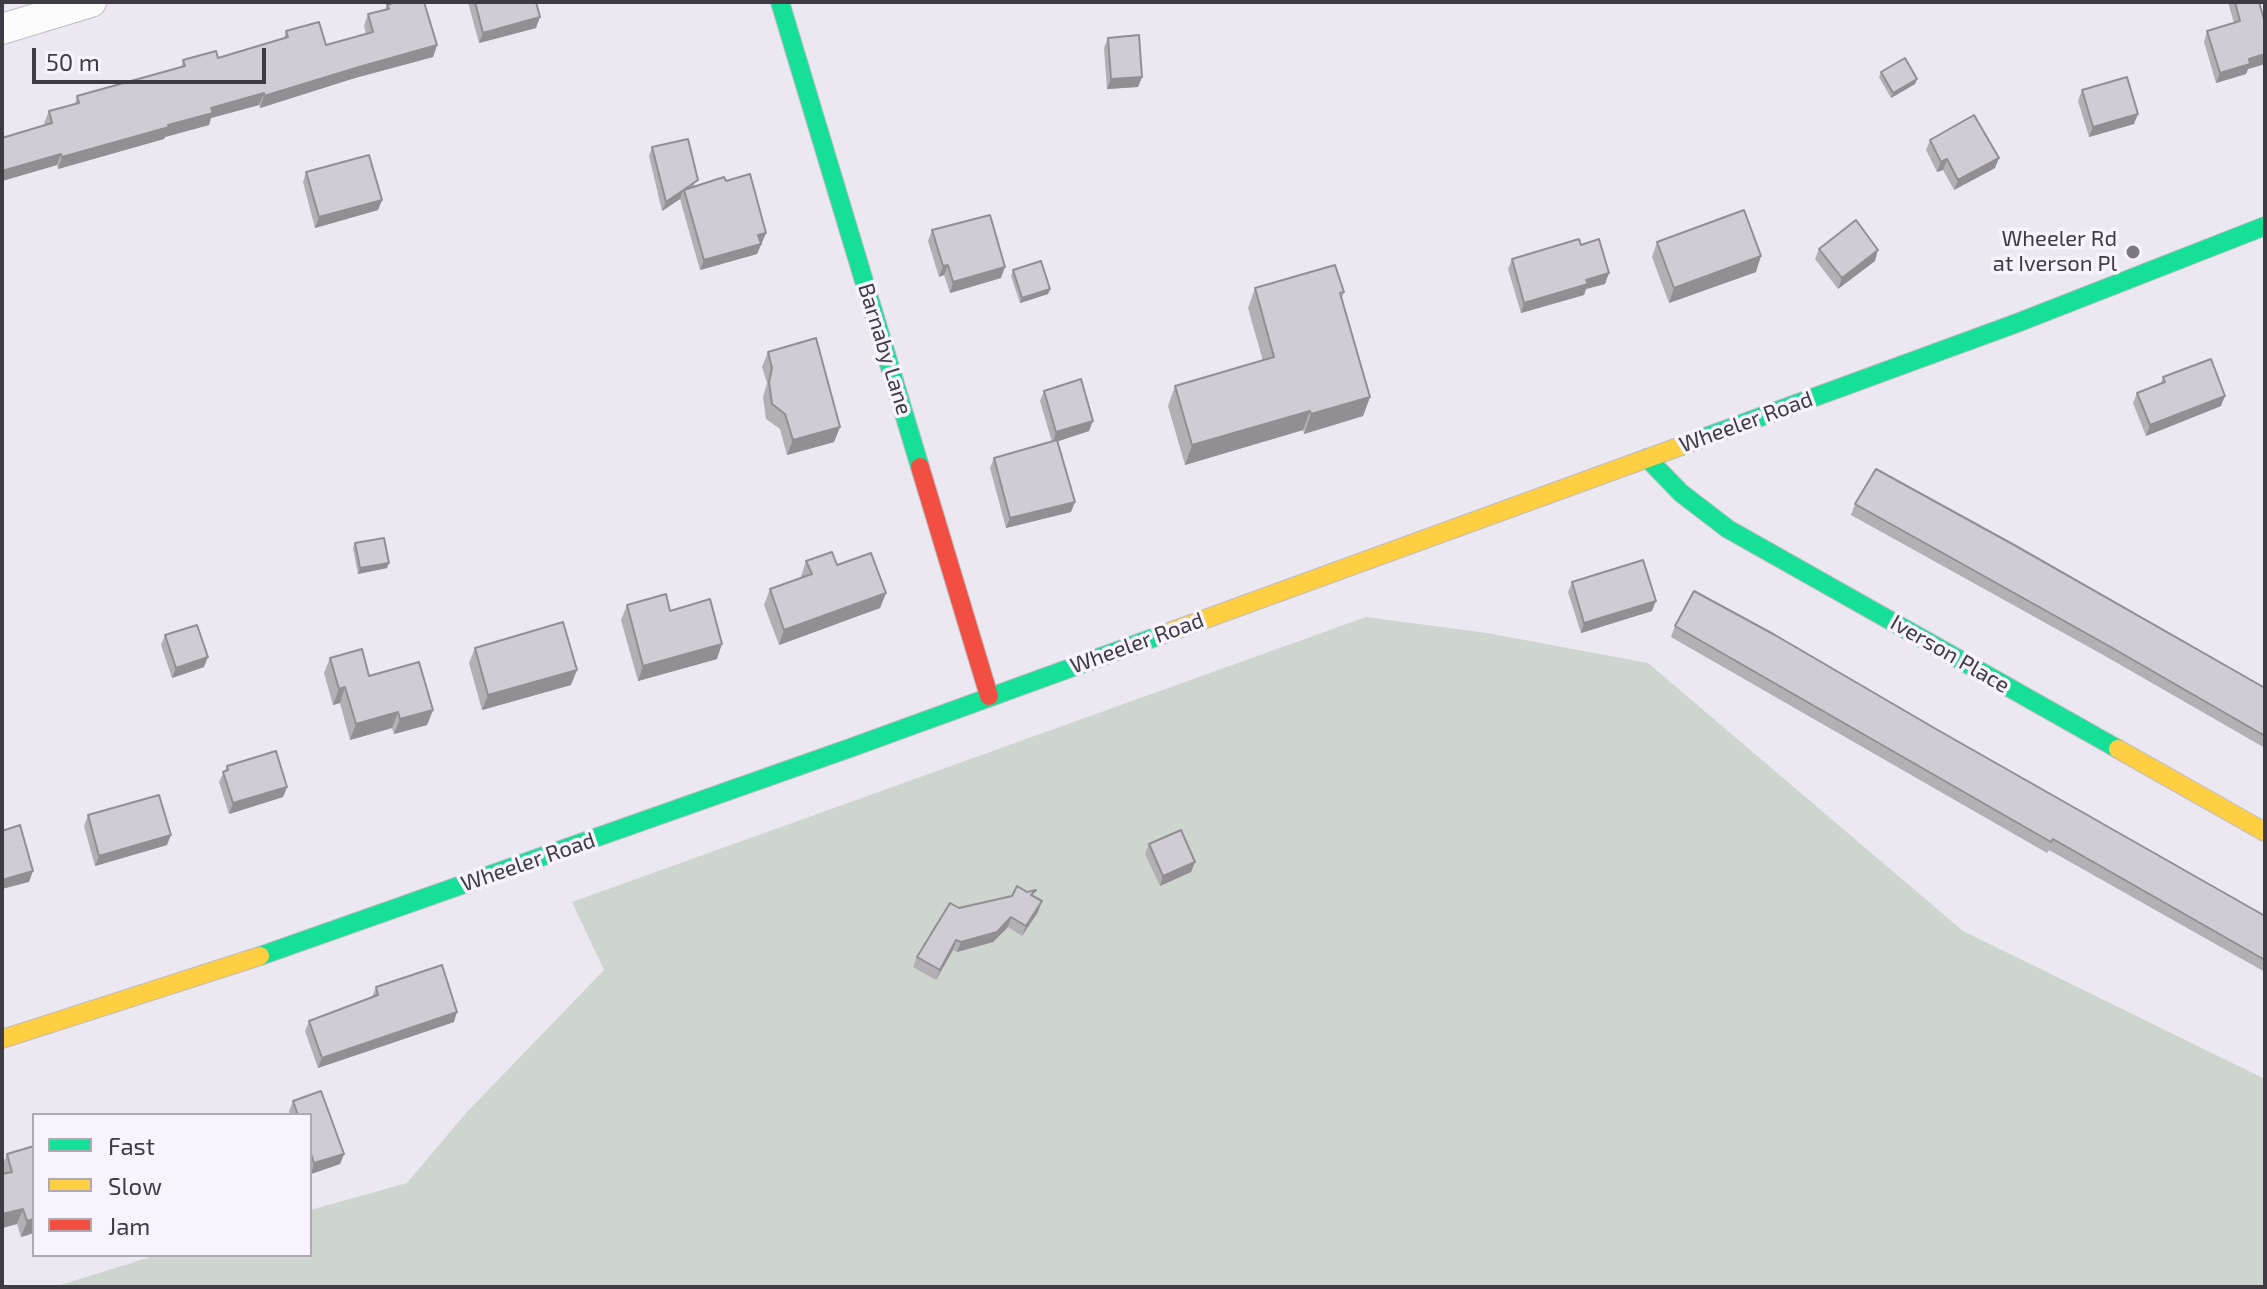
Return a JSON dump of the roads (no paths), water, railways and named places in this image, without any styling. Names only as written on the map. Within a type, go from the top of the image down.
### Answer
[{"type":"main road","name":"Barnaby Lane","points":[[780,2],[989,696]]},
{"type":"main road","name":"Wheeler Road","points":[[2,1039],[263,955],[703,801],[2017,323],[2265,226]]},
{"type":"main road","name":"Iverson Place","points":[[1647,458],[1681,493],[1728,529],[2265,832]]},
{"type":"street","points":[[2,29],[91,2]]},
{"type":"place","name":"Wheeler Rd at Iverson Pl","points":[[2133,252]]}]
